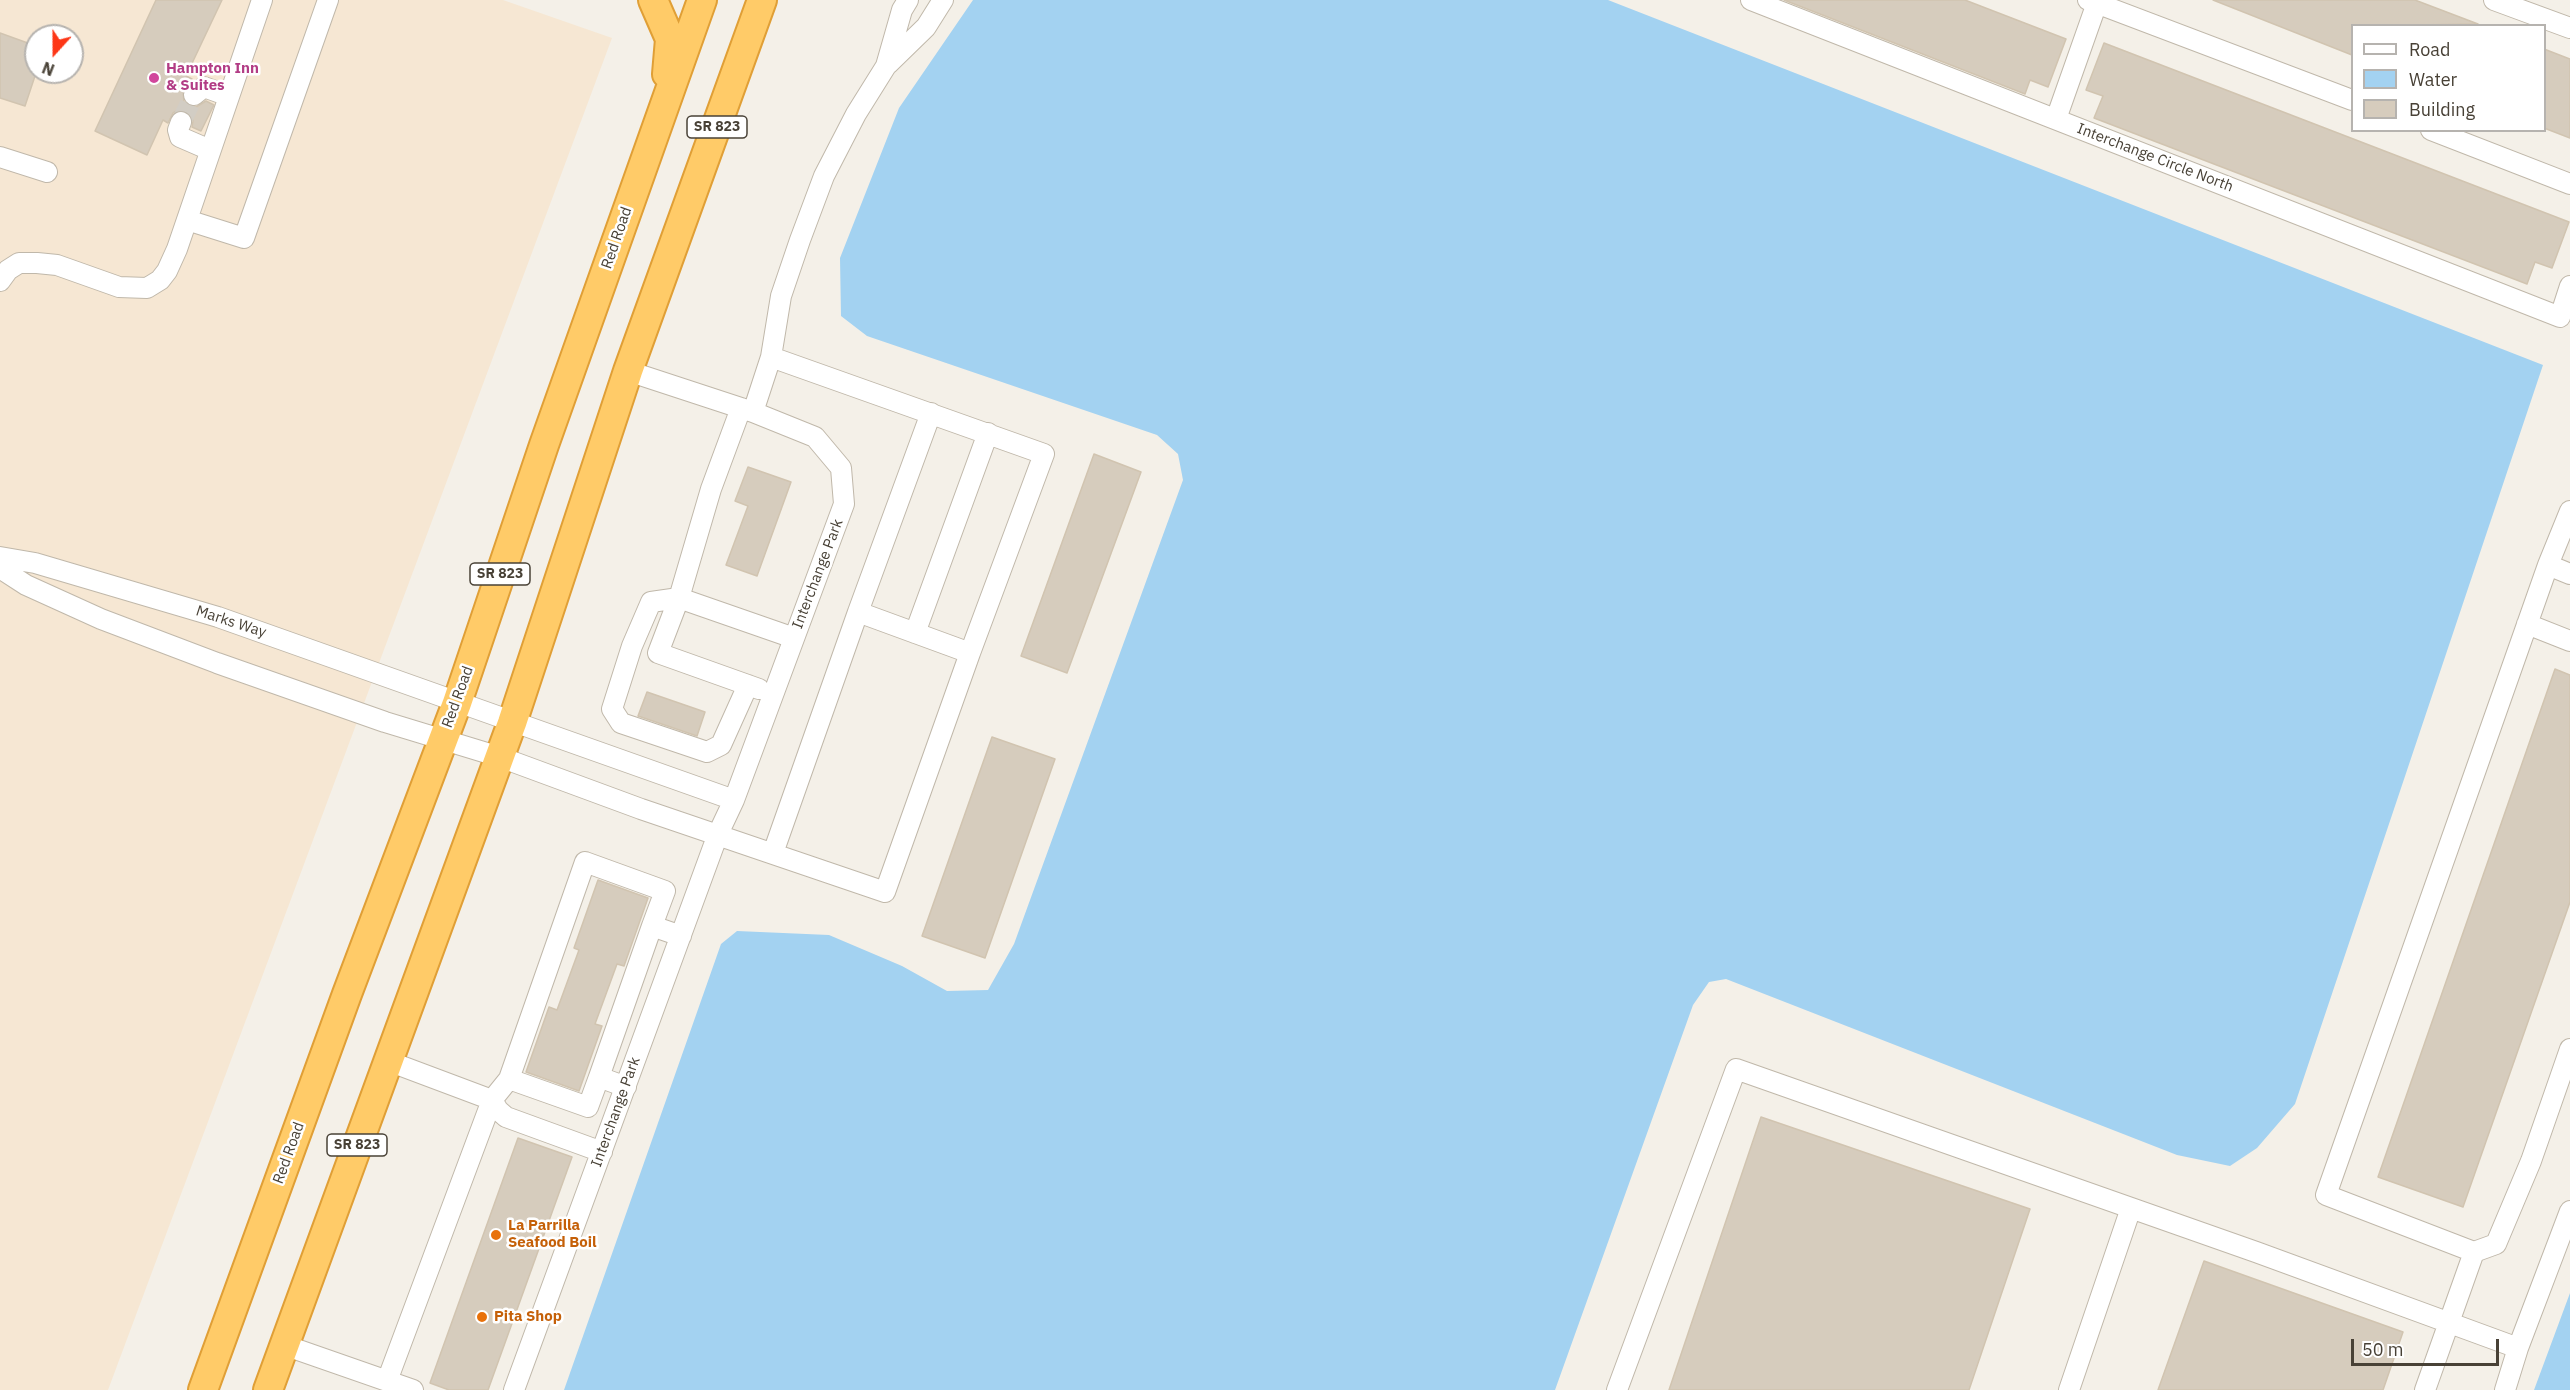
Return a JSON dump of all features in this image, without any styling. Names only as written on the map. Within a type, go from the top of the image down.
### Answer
[{"type":"highway","points":[[653,0],[670,39],[665,100]]},
{"type":"highway","name":"Red Road","points":[[203,1390],[347,994],[457,703],[665,100],[702,0]]},
{"type":"highway","name":"SR 823","points":[[268,1390],[500,757],[628,371],[762,0]]},
{"type":"street","points":[[3,270],[20,263],[37,263],[57,266],[119,287],[147,288],[160,280],[168,271],[187,220],[261,0]]},
{"type":"street","points":[[187,220],[244,238],[328,0]]},
{"type":"street","points":[[886,66],[902,10],[908,0]]},
{"type":"street","points":[[772,693],[658,653],[679,598],[711,489],[771,357],[781,296],[824,176],[856,114],[886,66],[926,27],[943,0]]},
{"type":"street","name":"Interchange Circle North","points":[[1751,0],[2560,316],[2570,286]]},
{"type":"street","points":[[2494,0],[2570,28]]},
{"type":"street","points":[[2056,119],[2094,1],[2351,100]]},
{"type":"street","points":[[194,95],[204,87],[229,96]]},
{"type":"street","points":[[181,122],[178,130],[180,137],[210,150]]},
{"type":"street","points":[[2436,132],[2570,184]]},
{"type":"street","points":[[0,157],[47,172]]},
{"type":"street","points":[[0,568],[26,585],[101,620],[385,722],[444,738],[500,757],[641,809],[885,892],[1044,454],[771,357]]},
{"type":"street","name":"Interchange Park","points":[[514,1390],[718,834],[734,800],[844,504],[841,468],[815,437],[747,410],[628,371]]},
{"type":"street","points":[[773,853],[931,413]]},
{"type":"street","points":[[915,633],[987,433]]},
{"type":"street","points":[[2570,511],[2548,566],[2326,1195],[2474,1252],[2496,1244],[2531,1161],[2570,1049]]},
{"type":"street","name":"Marks Way","points":[[0,557],[35,563],[218,617],[457,703]]},
{"type":"street","points":[[2548,566],[2570,574]]},
{"type":"street","points":[[748,685],[721,745],[707,752],[621,723],[612,709],[632,646],[651,602],[679,598],[794,638]]},
{"type":"street","points":[[858,612],[970,653]]},
{"type":"street","points":[[2528,624],[2570,641]]},
{"type":"street","points":[[457,703],[734,800]]},
{"type":"street","points":[[387,1380],[492,1100],[508,1079],[585,862],[665,891],[588,1107],[508,1079]]},
{"type":"street","points":[[652,926],[681,936]]},
{"type":"street","points":[[388,1061],[492,1100],[506,1117],[602,1152]]},
{"type":"street","points":[[1617,1390],[1736,1069],[2131,1208],[2518,1348]]},
{"type":"street","points":[[599,1077],[626,1087]]},
{"type":"street","points":[[2068,1390],[2131,1208]]},
{"type":"street","points":[[2505,1390],[2518,1348],[2570,1211]]},
{"type":"street","points":[[2425,1390],[2474,1252]]},
{"type":"street","points":[[284,1345],[413,1390]]},
{"type":"shaded area","points":[[0,0],[503,0],[612,38],[108,1390],[0,1390]]},
{"type":"water","points":[[973,0],[1608,0],[2543,365],[2295,1104],[2257,1148],[2230,1166],[2177,1155],[1726,979],[1709,982],[1693,1005],[1555,1390],[564,1390],[721,944],[737,931],[829,935],[902,966],[947,991],[988,990],[1014,944],[1183,480],[1178,454],[1157,435],[867,336],[841,316],[840,258],[899,108]]},
{"type":"water","points":[[2570,1293],[2570,1390],[2534,1390]]},
{"type":"building","name":"Hampton Inn & Suites","points":[[156,0],[222,0],[186,76],[192,79],[183,91],[184,102],[189,106],[196,107],[206,101],[214,105],[201,131],[192,127],[193,121],[190,114],[178,110],[173,113],[168,123],[163,120],[147,155],[95,131]]},
{"type":"building","points":[[1784,0],[1965,0],[2066,39],[2048,87],[2030,80],[2025,94]]},
{"type":"building","points":[[2213,0],[2415,0],[2478,24],[2351,24],[2351,55]]},
{"type":"building","points":[[0,33],[24,42],[24,84],[32,84],[25,106],[0,98]]},
{"type":"building","points":[[2104,43],[2569,222],[2552,268],[2535,262],[2527,284],[2094,118],[2103,96],[2086,90]]},
{"type":"building","points":[[2546,50],[2570,59],[2570,138],[2546,129]]},
{"type":"building","points":[[1094,454],[1141,472],[1067,673],[1021,656]]},
{"type":"building","points":[[748,467],[791,482],[757,576],[726,565],[748,506],[735,501]]},
{"type":"building","points":[[2555,669],[2570,675],[2570,902],[2463,1207],[2378,1177]]},
{"type":"building","points":[[647,692],[705,712],[697,736],[638,716]]},
{"type":"building","points":[[992,737],[1055,759],[985,958],[922,936]]},
{"type":"building","points":[[598,880],[648,898],[624,966],[617,964],[595,1024],[602,1026],[579,1091],[526,1072],[549,1007],[557,1010],[579,950],[574,948]]},
{"type":"building","points":[[1761,1117],[2030,1209],[1969,1390],[1669,1390]]},
{"type":"building","points":[[518,1138],[572,1157],[488,1390],[449,1390],[430,1383]]},
{"type":"building","points":[[2204,1261],[2403,1332],[2383,1390],[2158,1390]]},
{"type":"tunnel","points":[[181,122],[194,95]]},
{"type":"place","name":"Hampton Inn & Suites","points":[[154,78]]},
{"type":"place","name":"La Parrilla Seafood Boil","points":[[496,1235]]},
{"type":"place","name":"Pita Shop","points":[[482,1317]]}]
